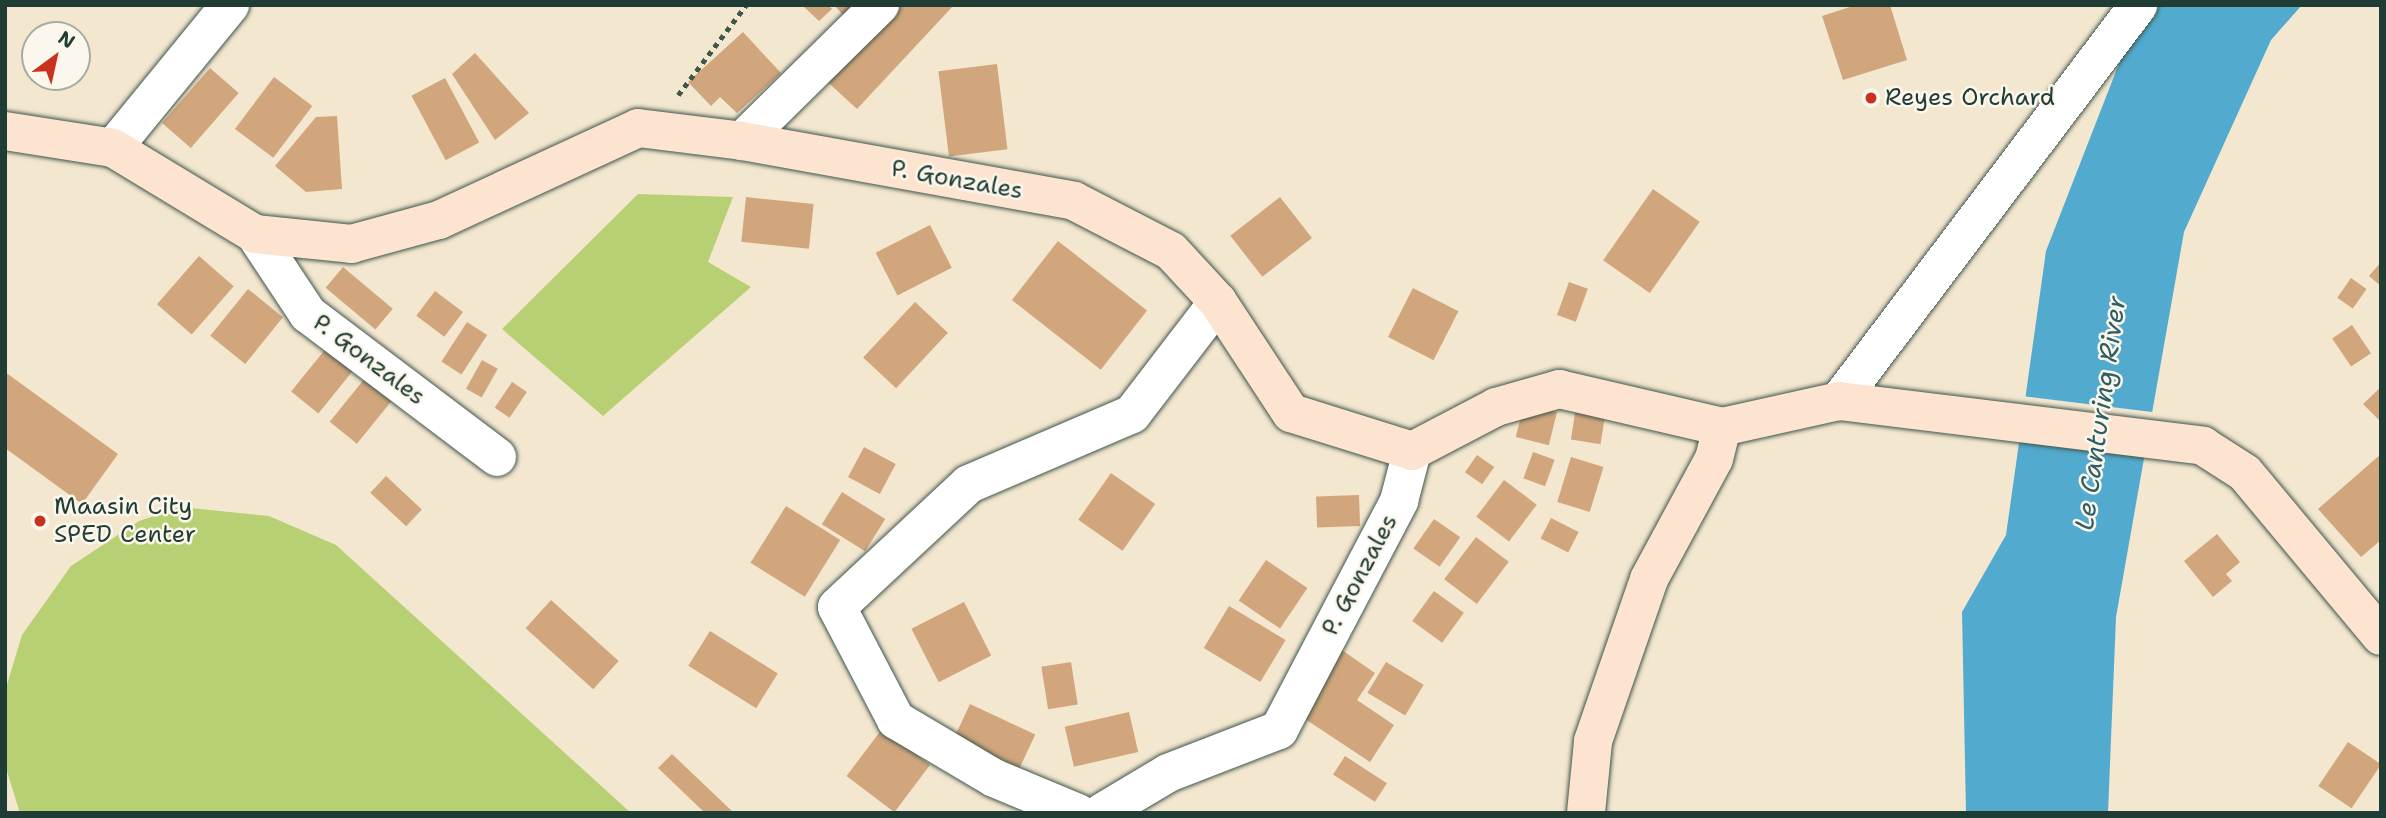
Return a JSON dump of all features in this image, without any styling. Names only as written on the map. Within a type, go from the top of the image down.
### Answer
[{"type":"street","points":[[113,148],[230,5]]},
{"type":"street","points":[[743,141],[880,5]]},
{"type":"street","points":[[1839,401],[2138,5]]},
{"type":"street","name":"P. Gonzales","points":[[255,234],[351,244],[439,220],[638,128],[743,141],[1074,201],[1171,251],[1219,302],[1291,413],[1412,451],[1399,501],[1279,730],[1168,773],[1101,813]]},
{"type":"street","points":[[5,131],[113,148],[255,234]]},
{"type":"street","name":"P. Gonzales","points":[[255,234],[308,314],[497,457]]},
{"type":"street","points":[[1077,813],[994,778],[896,720],[837,607],[969,484],[1132,414],[1219,302]]},
{"type":"street","points":[[1412,451],[1496,407],[1559,389],[1722,427],[1839,401],[1946,409],[2175,438],[2235,463],[2381,636]]},
{"type":"street","points":[[1586,813],[1593,740],[1649,579],[1714,458],[1722,427]]},
{"type":"path","points":[[653,130],[746,5]]},
{"type":"green space","points":[[638,194],[733,197],[708,262],[751,287],[603,416],[502,329]]},
{"type":"green space","points":[[181,507],[269,516],[336,545],[631,813],[20,813],[5,765],[5,691],[22,635],[71,566],[139,521]]},
{"type":"water","name":"Le Canturing River","points":[[2152,5],[2302,5],[2271,40],[2184,232],[2116,617],[2108,813],[1966,813],[1962,612],[2006,535],[2046,251],[2134,25]]},
{"type":"pier","points":[[2022,396],[2156,412],[2151,455],[2017,439]]},
{"type":"building","points":[[802,5],[828,5],[832,9],[819,21]]},
{"type":"building","points":[[834,5],[861,5],[847,19]]},
{"type":"building","points":[[887,5],[954,5],[857,109],[821,76]]},
{"type":"building","points":[[1856,5],[1890,5],[1907,60],[1843,80],[1822,16]]},
{"type":"building","points":[[743,32],[781,73],[737,113],[720,97],[711,106],[688,82]]},
{"type":"building","points":[[475,53],[529,113],[495,140],[452,74]]},
{"type":"building","points":[[997,64],[1007,149],[949,157],[938,71]]},
{"type":"building","points":[[210,68],[239,93],[191,148],[162,123]]},
{"type":"building","points":[[274,77],[312,106],[273,158],[235,129]]},
{"type":"building","points":[[445,78],[479,142],[446,160],[411,96]]},
{"type":"building","points":[[337,116],[342,189],[306,192],[275,166],[316,117]]},
{"type":"building","points":[[1653,189],[1700,222],[1650,293],[1603,260]]},
{"type":"building","points":[[746,197],[814,204],[809,249],[741,242]]},
{"type":"building","points":[[1280,197],[1312,238],[1262,277],[1230,236]]},
{"type":"building","points":[[930,225],[952,268],[897,295],[876,253]]},
{"type":"building","points":[[1058,241],[1147,311],[1101,370],[1012,300]]},
{"type":"building","points":[[199,256],[234,286],[192,334],[157,304]]},
{"type":"building","points":[[2381,262],[2381,286],[2369,276]]},
{"type":"building","points":[[343,267],[393,309],[375,329],[326,288]]},
{"type":"building","points":[[2351,278],[2367,289],[2353,309],[2337,298]]},
{"type":"building","points":[[1569,282],[1588,289],[1576,322],[1557,315]]},
{"type":"building","points":[[1413,288],[1458,311],[1433,360],[1388,337]]},
{"type":"building","points":[[248,289],[283,317],[245,364],[210,336]]},
{"type":"building","points":[[435,291],[463,312],[444,337],[416,316]]},
{"type":"building","points":[[915,302],[948,333],[896,388],[863,358]]},
{"type":"building","points":[[467,322],[487,335],[462,374],[441,361]]},
{"type":"building","points":[[2352,325],[2371,353],[2351,367],[2332,338]]},
{"type":"building","points":[[332,341],[359,363],[318,414],[291,392]]},
{"type":"building","points":[[482,360],[498,369],[482,398],[466,389]]},
{"type":"building","points":[[5,372],[118,454],[82,504],[5,448]]},
{"type":"building","points":[[370,372],[397,394],[357,444],[330,422]]},
{"type":"building","points":[[512,382],[527,392],[510,418],[495,408]]},
{"type":"building","points":[[2381,387],[2381,422],[2363,404]]},
{"type":"building","points":[[1577,401],[1607,406],[1601,444],[1571,440]]},
{"type":"building","points":[[1524,404],[1557,412],[1549,445],[1516,437]]},
{"type":"building","points":[[864,447],[896,464],[880,494],[848,477]]},
{"type":"building","points":[[1533,452],[1555,460],[1545,486],[1523,478]]},
{"type":"building","points":[[2381,454],[2381,540],[2361,557],[2318,509]]},
{"type":"building","points":[[1477,455],[1494,467],[1482,484],[1465,472]]},
{"type":"building","points":[[1571,457],[1604,467],[1590,512],[1557,502]]},
{"type":"building","points":[[1111,473],[1155,504],[1123,551],[1078,520]]},
{"type":"building","points":[[386,476],[422,509],[406,526],[370,493]]},
{"type":"building","points":[[1504,480],[1537,505],[1509,541],[1476,517]]},
{"type":"building","points":[[842,492],[885,519],[865,551],[822,524]]},
{"type":"building","points":[[1359,495],[1360,526],[1317,527],[1316,497]]},
{"type":"building","points":[[786,506],[840,540],[805,597],[750,563]]},
{"type":"building","points":[[1551,518],[1579,532],[1568,553],[1541,538]]},
{"type":"building","points":[[1434,519],[1460,537],[1440,567],[1413,548]]},
{"type":"building","points":[[2217,534],[2240,562],[2226,574],[2232,581],[2213,597],[2184,561]]},
{"type":"building","points":[[1476,537],[1509,562],[1477,604],[1444,579]]},
{"type":"building","points":[[1266,560],[1307,588],[1280,629],[1239,601]]},
{"type":"building","points":[[1434,591],[1464,613],[1442,643],[1412,621]]},
{"type":"building","points":[[551,600],[619,661],[593,689],[526,628]]},
{"type":"building","points":[[964,602],[991,655],[939,682],[911,629]]},
{"type":"building","points":[[1229,606],[1286,640],[1260,682],[1204,648]]},
{"type":"building","points":[[710,631],[778,673],[756,708],[688,666]]},
{"type":"building","points":[[1339,648],[1375,673],[1357,700],[1394,725],[1370,762],[1296,713]]},
{"type":"building","points":[[1071,662],[1078,704],[1048,709],[1041,667]]},
{"type":"building","points":[[1386,662],[1424,685],[1405,716],[1367,693]]},
{"type":"building","points":[[970,704],[1035,734],[1020,768],[954,738]]},
{"type":"building","points":[[1129,712],[1138,752],[1074,767],[1065,727]]},
{"type":"building","points":[[882,729],[930,765],[894,812],[846,776]]},
{"type":"building","points":[[2348,742],[2381,764],[2352,808],[2318,786]]},
{"type":"building","points":[[672,754],[734,813],[705,813],[658,768]]},
{"type":"building","points":[[1345,756],[1387,783],[1375,802],[1333,774]]},
{"type":"place","name":"Reyes Orchard","points":[[1871,98]]},
{"type":"place","name":"Maasin City SPED Center","points":[[40,521]]}]
